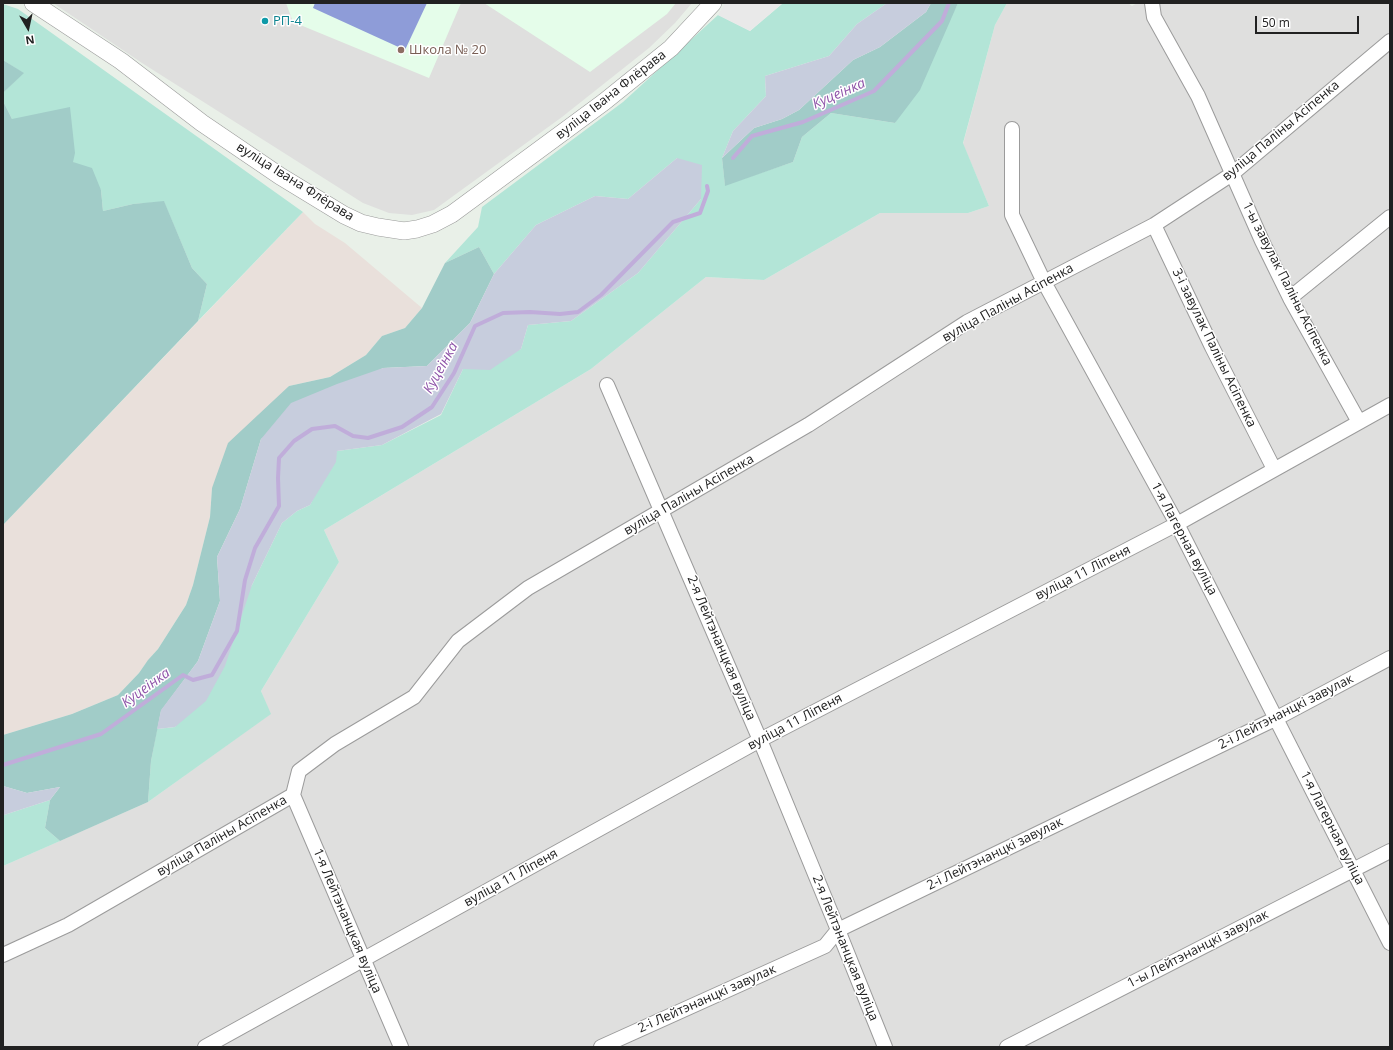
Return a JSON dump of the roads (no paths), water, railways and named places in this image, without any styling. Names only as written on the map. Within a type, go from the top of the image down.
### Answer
[{"type":"street","name":"вуліца Івана Флёрава","points":[[33,3],[121,61],[202,123],[280,176],[344,215],[361,223],[378,228],[404,231],[433,224],[452,214],[598,107],[671,48],[713,3]]},
{"type":"street","name":"1-ы завулак Паліны Асіпенка","points":[[1153,10],[1198,96],[1262,241],[1290,298],[1358,422]]},
{"type":"street","name":"вуліца Паліны Асіпенка","points":[[3,955],[68,925],[293,795],[299,771],[335,744],[414,697],[458,641],[528,588],[808,425],[967,322],[1154,225],[1232,174],[1390,40]]},
{"type":"street","name":"1-я Лагерная вуліца","points":[[1012,129],[1012,215],[1044,282],[1177,524],[1277,718],[1390,943]]},
{"type":"street","points":[[1290,298],[1390,217]]},
{"type":"street","name":"3-і завулак Паліны Асіпенка","points":[[1154,225],[1212,347],[1274,469]]},
{"type":"street","name":"2-я Лейтэнанцкая вуліца","points":[[607,385],[760,740],[885,1047]]},
{"type":"street","name":"вуліца 11 Ліпеня","points":[[205,1047],[760,740],[1177,524],[1390,405]]},
{"type":"street","name":"2-і Лейтэнанцкі завулак","points":[[601,1047],[825,946],[838,930],[1277,718],[1390,658]]},
{"type":"street","name":"1-я Лейтэнанцкая вуліца","points":[[293,795],[401,1047]]},
{"type":"street","name":"1-ы Лейтэнанцкі завулак","points":[[1007,1047],[1390,851]]},
{"type":"waterway","name":"Куцеінка","points":[[733,158],[752,136],[803,122],[874,91],[942,21],[949,3]]},
{"type":"waterway","name":"Куцеінка","points":[[3,765],[101,734],[183,675],[193,680],[212,675],[237,631],[245,580],[255,548],[279,506],[279,458],[294,441],[312,429],[335,426],[353,436],[368,438],[402,427],[432,407],[454,373],[475,326],[503,313],[530,312],[560,314],[578,312],[601,295],[673,222],[700,213],[708,191],[707,186]]},
{"type":"place","name":"РП-4","points":[[265,21]]},
{"type":"place","name":"Школа № 20","points":[[401,50]]}]
